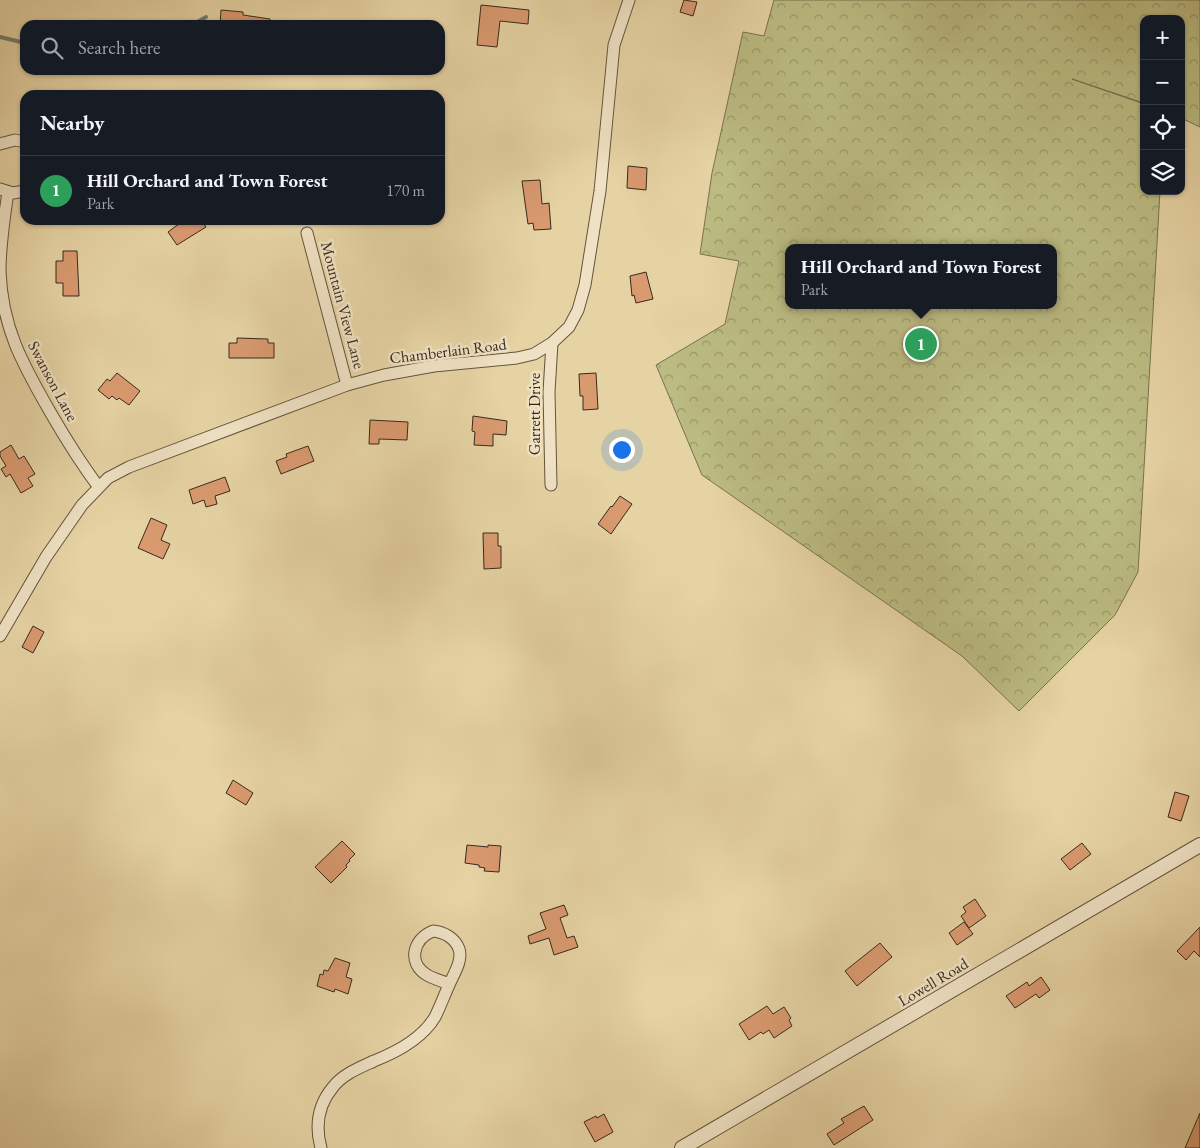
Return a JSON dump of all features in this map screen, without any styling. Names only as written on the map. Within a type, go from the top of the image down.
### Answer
[{"type":"street","name":"Chamberlain Road","points":[[0,636],[61,533],[82,504],[108,478],[129,467],[347,385],[384,375],[434,366],[517,358],[534,354],[552,343],[569,327],[578,310],[585,285],[600,191],[613,52],[629,0]]},
{"type":"street","points":[[0,144],[15,140],[20,141]]},
{"type":"street","name":"Swanson Lane","points":[[20,192],[4,190],[0,271],[4,309],[9,328],[24,367],[70,446],[98,486]]},
{"type":"street","name":"Mountain View Lane","points":[[307,233],[347,385]]},
{"type":"street","name":"Garrett Drive","points":[[551,485],[549,392],[552,343]]},
{"type":"street","name":"Lowell Road","points":[[682,1148],[1200,845]]},
{"type":"street","points":[[320,1148],[319,1113],[328,1093],[334,1085],[351,1072],[396,1051],[418,1036],[435,1016],[458,965],[459,948],[448,935],[432,931],[423,936],[416,945],[414,956],[418,966],[427,975],[449,984]]},
{"type":"green space","points":[[774,0],[1200,0],[1200,127],[1185,120],[1185,15],[1140,15],[1140,102],[1072,79],[1140,103],[1140,195],[1160,195],[1138,572],[1115,615],[1019,711],[962,656],[702,475],[656,365],[725,324],[739,261],[700,254],[712,173],[743,32],[764,36]]},
{"type":"building","points":[[684,0],[697,2],[693,16],[680,12]]},
{"type":"building","points":[[481,5],[529,10],[528,24],[500,21],[497,47],[477,45]]},
{"type":"building","points":[[221,10],[243,12],[243,15],[270,19],[270,20],[220,20]]},
{"type":"building","points":[[628,166],[647,168],[646,190],[627,188]]},
{"type":"building","points":[[540,180],[542,204],[549,203],[551,229],[534,230],[533,223],[528,224],[522,181]]},
{"type":"building","points":[[177,225],[205,225],[206,227],[177,245],[168,232]]},
{"type":"building","points":[[63,251],[77,251],[79,296],[63,296],[63,283],[56,283],[56,261],[63,261]]},
{"type":"building","points":[[646,272],[653,299],[636,303],[634,295],[632,296],[630,276]]},
{"type":"building","points":[[237,338],[268,339],[268,343],[274,343],[274,358],[229,358],[229,343],[237,343]]},
{"type":"building","points":[[117,373],[140,391],[129,405],[119,398],[117,400],[112,396],[109,399],[98,390],[107,379],[110,381]]},
{"type":"building","points":[[596,373],[598,409],[583,410],[583,396],[580,396],[579,374]]},
{"type":"building","points":[[473,416],[507,421],[506,435],[493,434],[493,446],[474,445],[475,432],[472,431]]},
{"type":"building","points":[[370,420],[408,422],[407,440],[379,439],[379,444],[369,444]]},
{"type":"building","points":[[11,445],[19,459],[24,456],[35,474],[28,478],[33,486],[21,493],[10,474],[6,477],[1,469],[6,466],[0,456],[0,452]]},
{"type":"building","points":[[308,446],[314,461],[281,474],[276,461],[287,457],[286,454]]},
{"type":"building","points":[[225,477],[230,491],[215,496],[217,504],[206,507],[204,500],[193,504],[189,490]]},
{"type":"building","points":[[620,496],[632,504],[611,534],[598,524]]},
{"type":"building","points":[[151,518],[167,525],[161,540],[170,544],[163,559],[138,548]]},
{"type":"building","points":[[483,533],[498,533],[498,546],[501,546],[501,568],[484,569]]},
{"type":"building","points":[[33,626],[44,632],[33,653],[22,647]]},
{"type":"building","points":[[233,780],[253,793],[246,805],[226,793]]},
{"type":"building","points":[[1175,792],[1189,796],[1181,821],[1168,817]]},
{"type":"building","points":[[342,841],[355,854],[349,860],[346,865],[347,867],[331,883],[315,867]]},
{"type":"building","points":[[1082,843],[1091,854],[1070,870],[1061,859]]},
{"type":"building","points":[[467,845],[501,846],[499,872],[484,871],[485,868],[479,867],[479,865],[465,863]]},
{"type":"building","points":[[975,899],[986,916],[969,928],[961,916],[966,912],[963,907]]},
{"type":"building","points":[[564,905],[568,915],[560,918],[567,938],[574,936],[578,947],[554,955],[549,938],[530,944],[528,936],[546,929],[540,913]]},
{"type":"building","points":[[964,922],[973,934],[957,945],[949,933]]},
{"type":"building","points":[[1200,927],[1200,957],[1194,951],[1186,960],[1177,951]]},
{"type":"building","points":[[880,943],[892,957],[857,986],[845,971]]},
{"type":"building","points":[[335,958],[350,963],[346,977],[352,979],[348,994],[335,989],[334,992],[317,986],[320,974],[323,975],[324,970],[328,971]]},
{"type":"building","points":[[1041,977],[1050,990],[1039,998],[1036,994],[1015,1008],[1006,996],[1027,982],[1029,986]]},
{"type":"building","points":[[767,1006],[773,1014],[784,1007],[791,1018],[789,1020],[792,1026],[774,1038],[769,1030],[763,1034],[761,1032],[749,1040],[739,1024]]},
{"type":"building","points":[[864,1106],[873,1120],[834,1145],[827,1134],[844,1123],[841,1119]]},
{"type":"building","points":[[1200,1113],[1200,1148],[1185,1148]]},
{"type":"building","points":[[604,1114],[613,1132],[595,1142],[584,1122]]},
{"type":"waterway","points":[[201,20],[206,17]]},
{"type":"waterway","points":[[0,37],[20,42]]},
{"type":"place","name":"Hill Orchard and Town Forest","points":[[921,344]]}]
